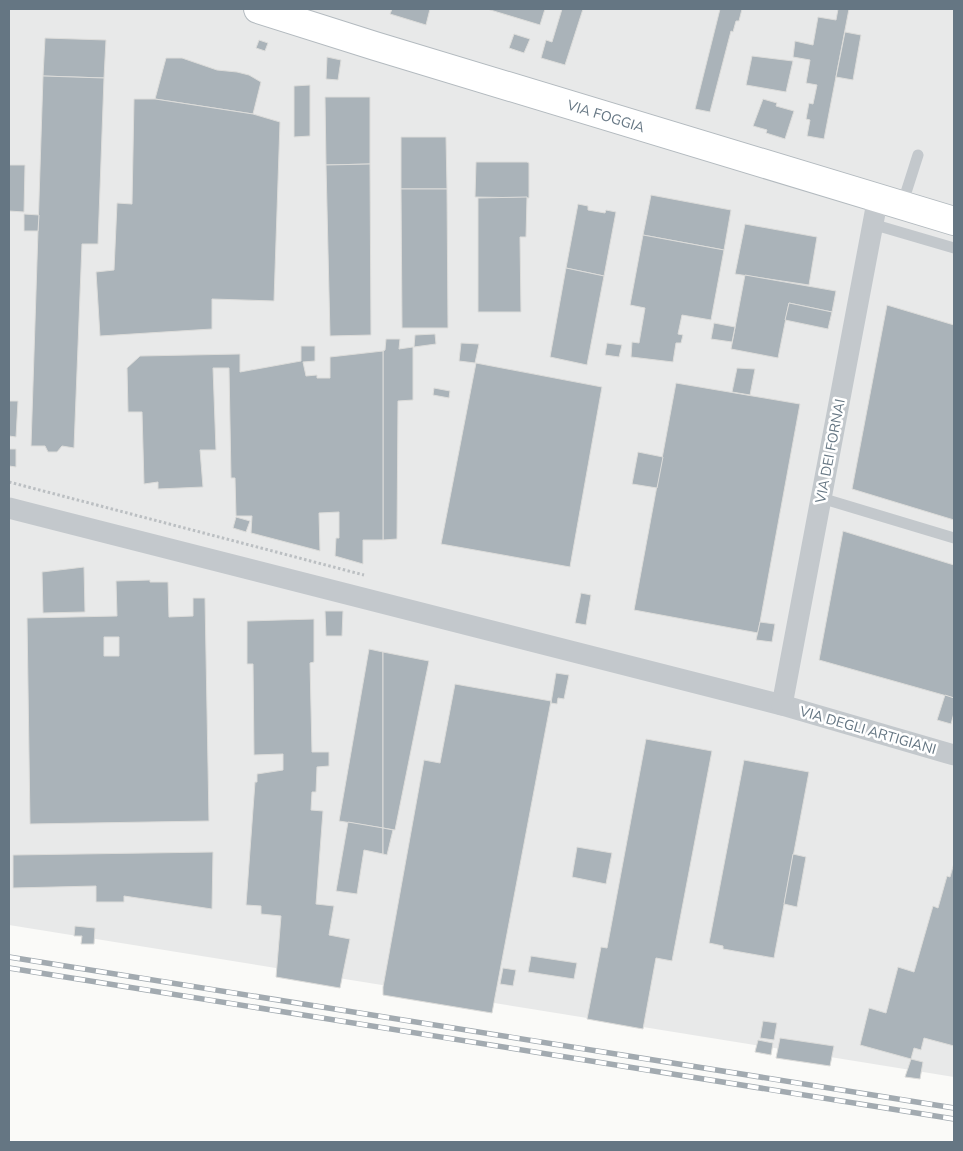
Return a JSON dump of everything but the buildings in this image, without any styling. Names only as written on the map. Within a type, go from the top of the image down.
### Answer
[{"type":"main road","name":"VIA FOGGIA","points":[[258,9],[291,14],[375,46],[954,221]]},
{"type":"street","name":"VIA DEI FORNAI","points":[[782,705],[872,224],[890,201]]},
{"type":"street","name":"VIA DEGLI ARTIGIANI","points":[[9,508],[782,705],[954,755]]},
{"type":"lane","points":[[890,201],[918,155]]},
{"type":"lane","points":[[872,224],[954,248]]},
{"type":"lane","points":[[821,498],[954,538]]},
{"type":"shaded area","points":[[9,9],[954,9],[954,1077],[9,925]]},
{"type":"railway","points":[[9,957],[954,1108]]},
{"type":"railway","points":[[9,968],[954,1119]]}]
